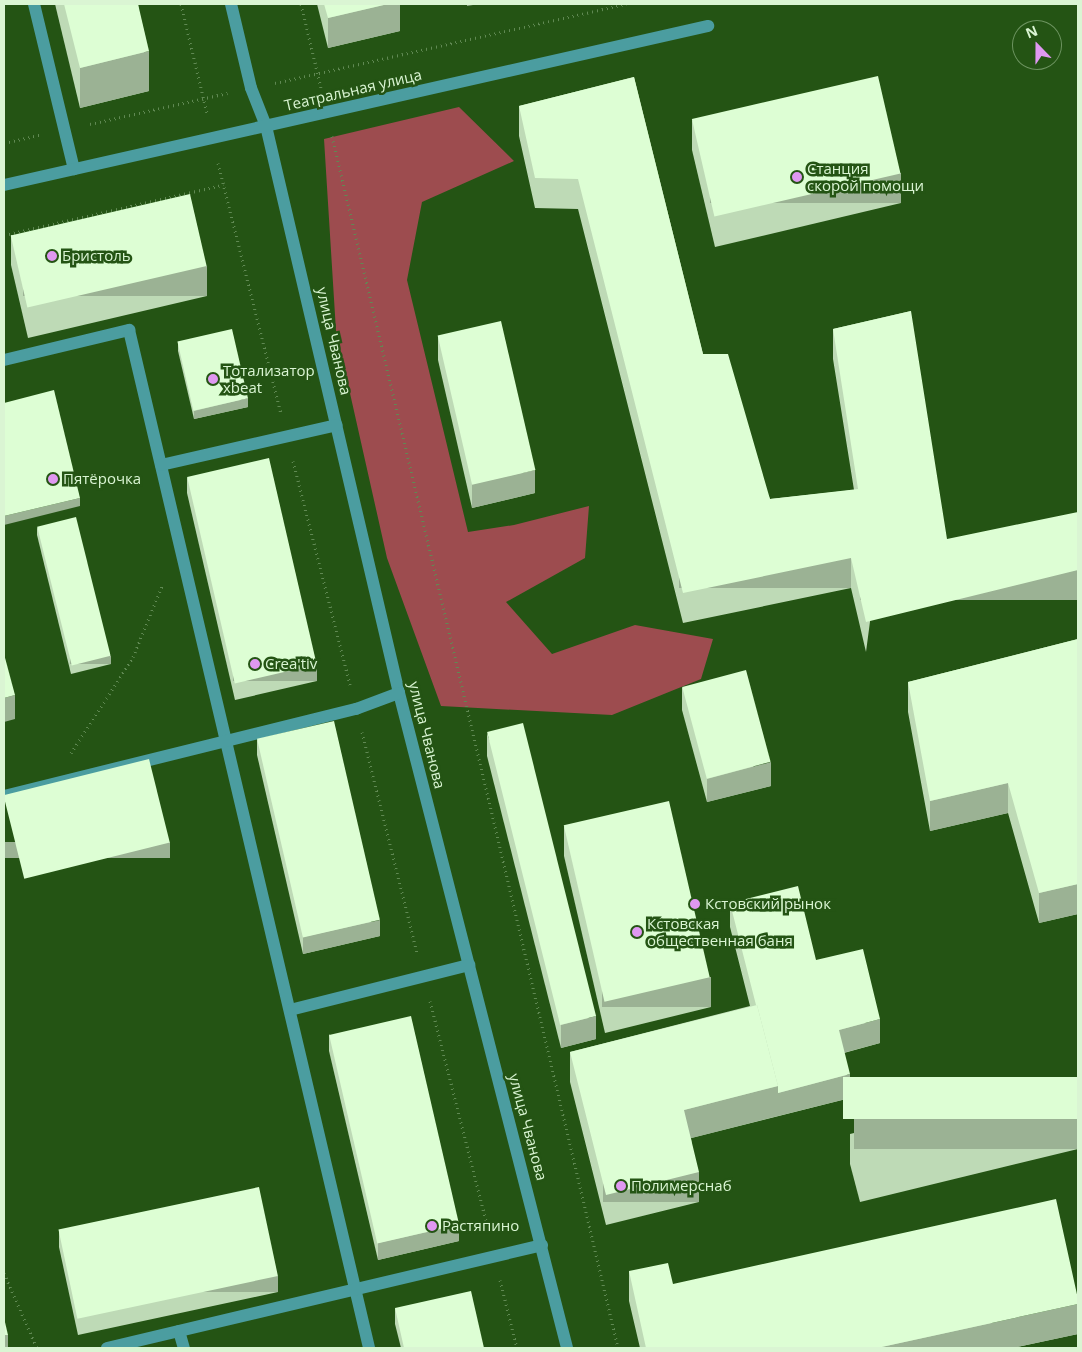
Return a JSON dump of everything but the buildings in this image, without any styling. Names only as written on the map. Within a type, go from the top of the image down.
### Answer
[{"type":"street","points":[[34,4],[74,169]]},
{"type":"street","name":"улица Чванова","points":[[231,4],[250,88],[266,126],[399,694],[567,1348]]},
{"type":"street","name":"Театральная улица","points":[[4,185],[708,26]]},
{"type":"street","points":[[4,360],[129,330],[357,1289],[369,1348]]},
{"type":"street","points":[[161,465],[287,434],[337,425]]},
{"type":"street","points":[[4,796],[226,739],[356,709],[399,694]]},
{"type":"street","points":[[290,1010],[423,975],[469,965]]},
{"type":"street","points":[[107,1348],[495,1258],[542,1245]]},
{"type":"street","points":[[180,1331],[184,1348]]},
{"type":"path","points":[[181,4],[205,98],[223,185],[517,1348]]},
{"type":"path","points":[[301,4],[618,1348]]},
{"type":"path","points":[[4,144],[626,4]]},
{"type":"path","points":[[4,235],[223,185]]},
{"type":"path","points":[[52,784],[133,657],[180,545]]},
{"type":"path","points":[[4,1273],[37,1348]]},
{"type":"shaded area","points":[[459,107],[514,161],[422,202],[407,280],[468,532],[514,525],[589,506],[585,558],[506,602],[552,654],[635,625],[713,639],[701,679],[612,715],[441,706],[387,558],[336,331],[324,139]]},
{"type":"place","name":"Станция скорой помощи","points":[[797,177]]},
{"type":"place","name":"Бристоль","points":[[52,256]]},
{"type":"place","name":"Тотализатор xbeat","points":[[213,379]]},
{"type":"place","name":"Пятёрочка","points":[[53,479]]},
{"type":"place","name":"Crea'tiv","points":[[255,664]]},
{"type":"place","name":"Кстовский рынок","points":[[695,904]]},
{"type":"place","name":"Кстовская общественная баня","points":[[637,932]]},
{"type":"place","name":"Полимерснаб","points":[[621,1186]]},
{"type":"place","name":"Растяпино","points":[[432,1226]]}]
